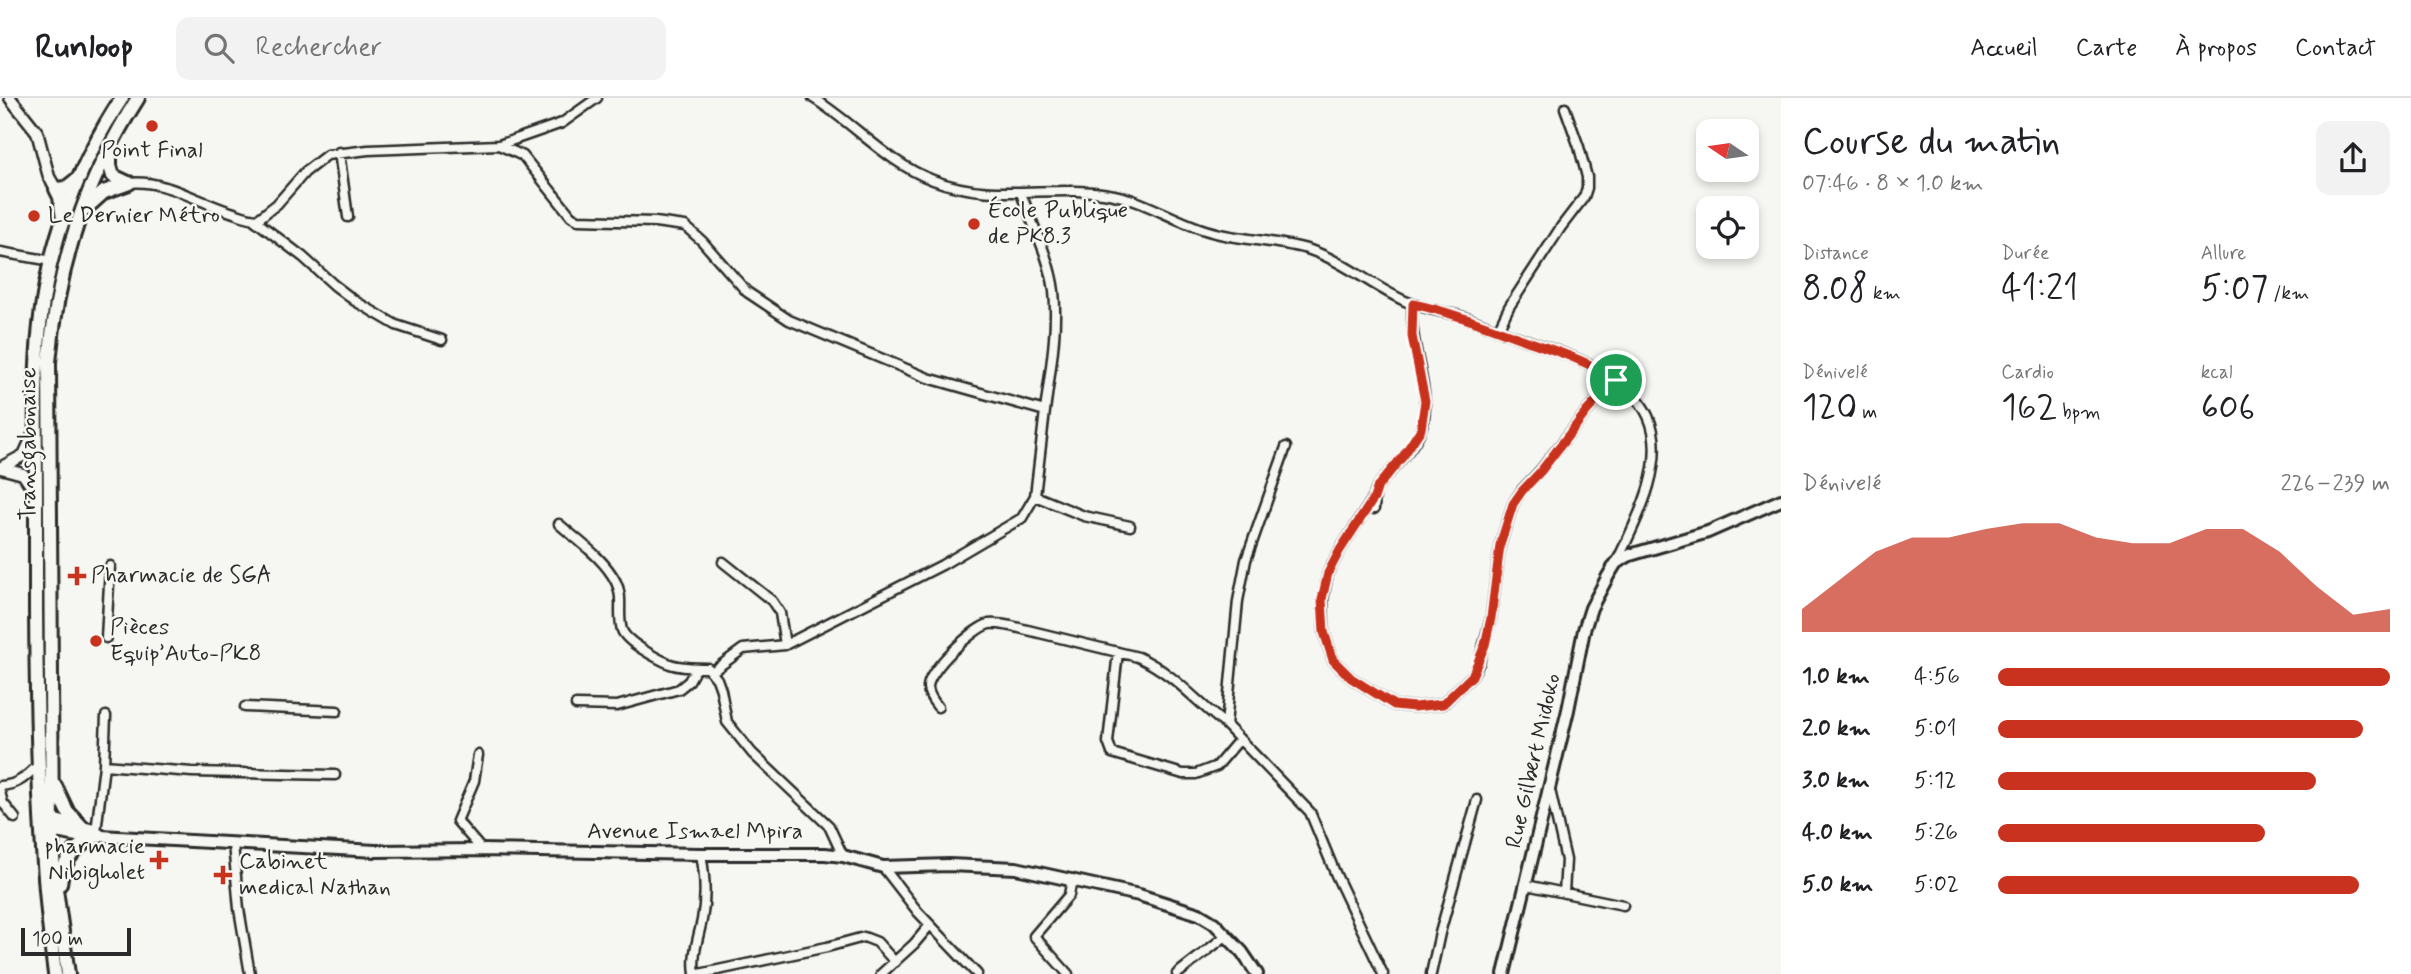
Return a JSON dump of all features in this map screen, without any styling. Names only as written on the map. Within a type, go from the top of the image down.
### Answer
[{"type":"highway","points":[[63,220],[60,197],[56,189],[66,188],[80,177],[122,98]]},
{"type":"highway","name":"Transgabonaise","points":[[55,974],[46,824],[52,779],[49,362],[60,285],[79,214],[111,143],[138,98]]},
{"type":"highway","points":[[111,143],[111,171],[115,178],[129,183]]},
{"type":"highway","name":"Transgabonaise","points":[[68,974],[38,765],[35,431],[40,321],[63,220],[80,177]]},
{"type":"highway","points":[[79,214],[104,192],[129,183]]},
{"type":"highway","points":[[52,779],[63,805],[93,834]]},
{"type":"highway","points":[[46,824],[93,834]]},
{"type":"highway","points":[[59,913],[61,877],[65,863],[93,834]]},
{"type":"main road","points":[[1616,563],[1630,555],[1708,532],[1781,500]]},
{"type":"main road","name":"Rue Gilbert Midoko","points":[[1504,974],[1587,619],[1616,563]]},
{"type":"main road","name":"Avenue Ismael Mpira","points":[[93,834],[376,851],[825,854],[883,867],[1016,868],[1139,895],[1199,914],[1227,934],[1257,974]]},
{"type":"street","points":[[10,98],[37,132],[49,177],[56,189]]},
{"type":"street","points":[[253,219],[263,216],[277,204],[317,161],[327,155],[339,152],[499,145],[562,123],[597,98]]},
{"type":"street","points":[[813,98],[894,159],[930,180],[974,192],[1110,194],[1149,206],[1201,229],[1298,247],[1348,267],[1413,304],[1461,316],[1583,361],[1616,380],[1639,402],[1648,415],[1653,429],[1655,462],[1644,498],[1616,563]]},
{"type":"street","points":[[1498,330],[1509,307],[1560,227],[1584,197],[1587,188],[1587,177],[1579,147],[1564,108]]},
{"type":"street","points":[[499,145],[523,156],[571,216],[578,220],[655,222],[685,226],[702,241],[747,292],[789,320],[928,378],[1045,411]]},
{"type":"street","points":[[339,152],[348,217]]},
{"type":"street","points":[[129,183],[155,184],[253,219],[355,302],[396,325],[442,340]]},
{"type":"street","points":[[713,671],[743,649],[785,645],[1022,518],[1035,496],[1051,366],[1054,292],[1050,273],[1021,193]]},
{"type":"street","points":[[0,252],[52,261]]},
{"type":"street","points":[[1413,304],[1412,336],[1423,387],[1424,416],[1421,429],[1378,486],[1374,498],[1340,550],[1328,573],[1322,599],[1324,632],[1333,660],[1351,678],[1394,705],[1414,707],[1443,704],[1472,676],[1479,663],[1491,618],[1500,545],[1513,504],[1587,411],[1616,380]]},
{"type":"street","points":[[0,468],[24,455],[35,431]]},
{"type":"street","points":[[1226,725],[1238,601],[1246,560],[1286,447]]},
{"type":"street","points":[[0,468],[23,474],[36,495]]},
{"type":"street","points":[[1035,496],[1084,516],[1130,526]]},
{"type":"street","points":[[1374,498],[1374,509]]},
{"type":"street","points":[[559,524],[596,557],[616,581],[622,604],[623,632],[629,639],[672,664],[708,668],[713,671],[721,691],[727,722],[752,753],[829,826],[843,856]]},
{"type":"street","points":[[723,562],[772,601],[780,613],[785,645]]},
{"type":"street","points":[[106,638],[110,566]]},
{"type":"street","points":[[938,707],[931,698],[928,687],[933,673],[943,660],[972,634],[990,624],[1011,626],[1138,657],[1156,665],[1173,676],[1226,725],[1310,812],[1336,875],[1383,974]]},
{"type":"street","points":[[1118,653],[1108,742],[1112,753],[1183,774],[1196,774],[1217,766],[1239,740]]},
{"type":"street","points":[[576,705],[617,706],[679,689],[689,681],[696,668]]},
{"type":"street","points":[[245,706],[337,712]]},
{"type":"street","points":[[93,834],[104,765],[106,716]]},
{"type":"street","points":[[478,755],[474,781],[457,821],[482,850]]},
{"type":"street","points":[[0,786],[22,781],[38,765]]},
{"type":"street","points":[[104,765],[192,772],[335,775]]},
{"type":"street","points":[[1549,787],[1566,860],[1563,893]]},
{"type":"street","points":[[0,792],[3,803],[15,818]]},
{"type":"street","points":[[1432,974],[1440,933],[1477,800]]},
{"type":"street","points":[[233,844],[239,909],[250,974]]},
{"type":"street","points":[[701,855],[704,902],[693,961],[697,974],[864,937],[877,942],[895,962]]},
{"type":"street","points":[[883,867],[930,925],[977,974]]},
{"type":"street","points":[[1068,974],[1034,936],[1069,895],[1072,879]]},
{"type":"street","points":[[1526,885],[1623,905]]},
{"type":"street","points":[[881,974],[930,925]]},
{"type":"street","points":[[1183,972],[1227,934]]},
{"type":"green space","points":[[128,98],[132,98],[86,186],[68,230],[48,325],[44,730],[40,369],[51,284],[65,229],[89,169]]},
{"type":"place","name":"Point Final","points":[[152,126]]},
{"type":"place","name":"Le Dernier Métro","points":[[34,216]]},
{"type":"place","name":"École Publique de PK8.3","points":[[974,224]]},
{"type":"place","name":"Pharmacie de SGA","points":[[77,576]]},
{"type":"place","name":"Pièces Equip’Auto-PK8","points":[[96,641]]},
{"type":"place","name":"pharmacie Nibigholet","points":[[159,860]]},
{"type":"place","name":"Cabinet medical Nathan","points":[[223,875]]},
{"type":"route","points":[[1413,304],[1461,316],[1571,356],[1616,380],[1587,411],[1513,504],[1500,545],[1485,645],[1472,676],[1443,704],[1414,707],[1394,705],[1351,678],[1333,660],[1324,632],[1322,599],[1328,573],[1340,550],[1374,498],[1378,486],[1421,429],[1425,401],[1412,336],[1413,304]]}]
